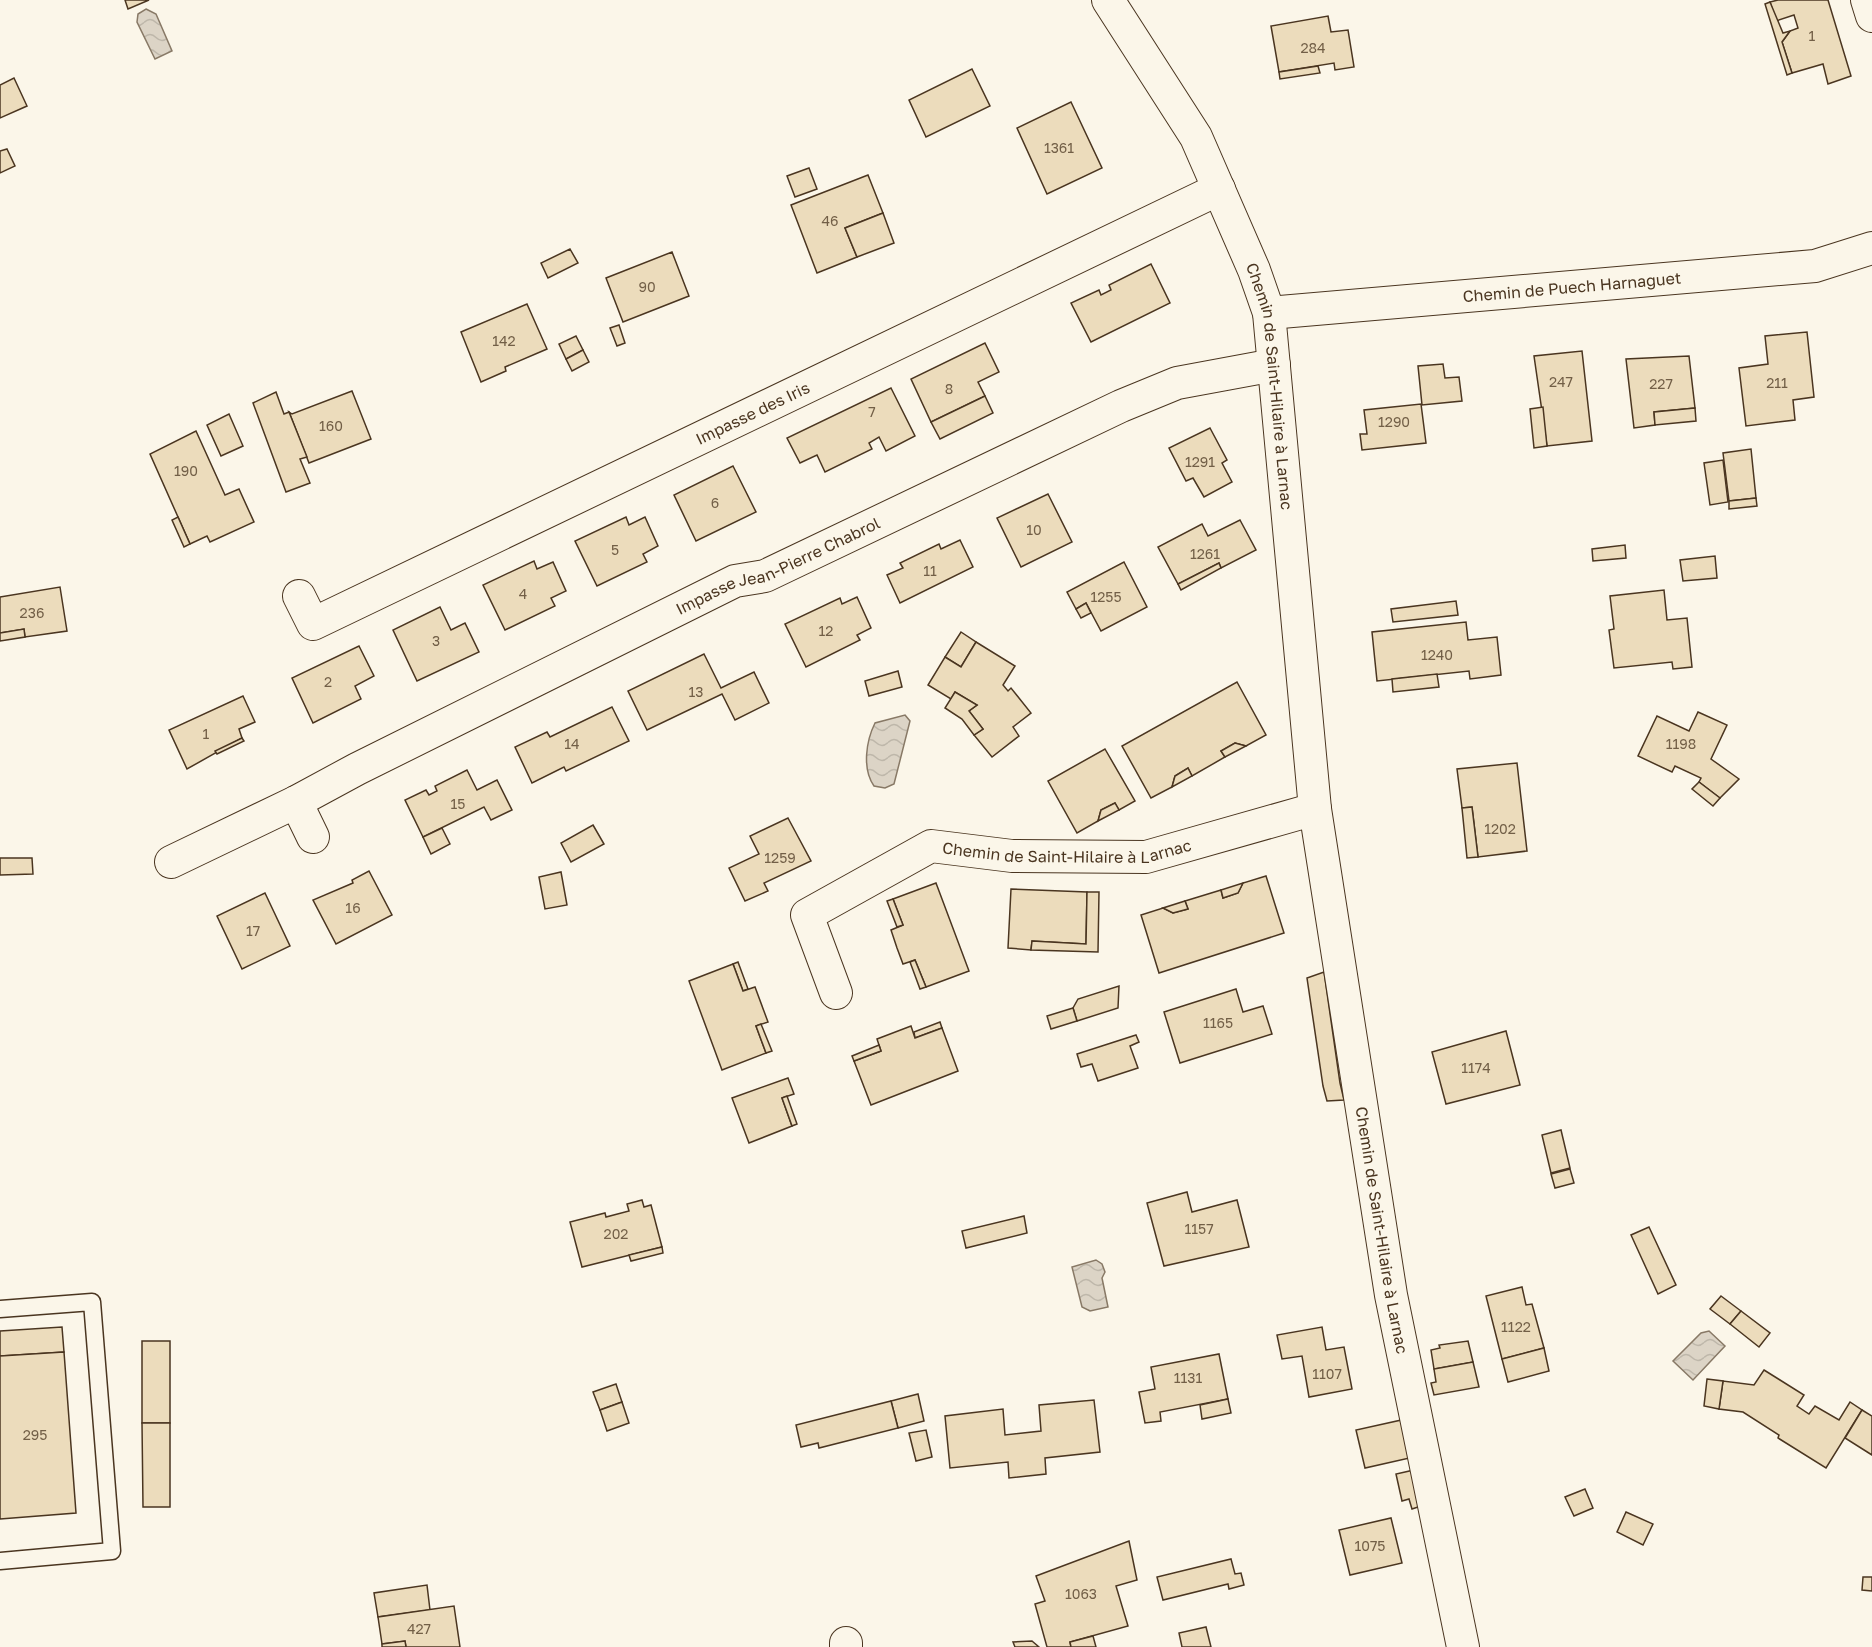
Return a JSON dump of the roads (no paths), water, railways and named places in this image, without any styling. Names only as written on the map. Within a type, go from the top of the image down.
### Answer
[{"type":"street","name":"Chemin de Saint-Hilaire à Larnac","points":[[1108,0],[1196,137],[1269,313],[1315,809],[1390,1294],[1463,1647]]},
{"type":"street","points":[[1867,0],[1872,16]]},
{"type":"street","name":"Impasse des Iris","points":[[299,596],[313,624],[1219,189]]},
{"type":"street","name":"Chemin de Puech Harnaguet","points":[[1269,313],[1815,266],[1872,248]]},
{"type":"street","name":"Impasse Jean-Pierre Chabrol","points":[[171,862],[296,802],[357,769],[735,581],[765,576],[1120,406],[1177,383],[1274,365]]},
{"type":"street","points":[[296,802],[314,837]]},
{"type":"street","name":"Chemin de Saint-Hilaire à Larnac","points":[[836,993],[807,915],[931,846],[1012,856],[1146,857],[1315,809]]},
{"type":"lane","points":[[0,1309],[92,1302],[112,1551],[0,1561]]},
{"type":"water","points":[[146,9],[156,14],[172,51],[155,59],[137,22],[138,14]]},
{"type":"water","points":[[905,715],[910,721],[894,784],[885,788],[874,786],[868,772],[867,755],[869,738],[875,723]]},
{"type":"water","points":[[1096,1260],[1102,1264],[1105,1272],[1102,1278],[1108,1307],[1090,1311],[1082,1307],[1072,1267]]},
{"type":"water","points":[[1709,1331],[1725,1346],[1693,1380],[1673,1361],[1701,1333]]}]
